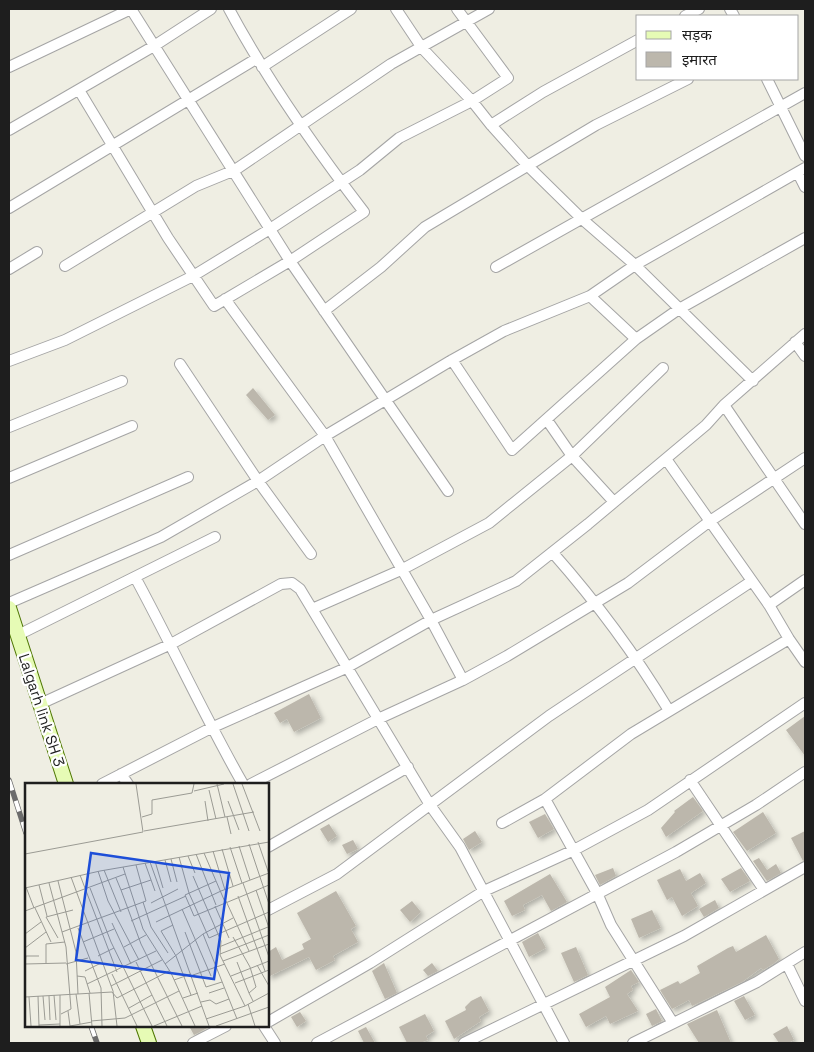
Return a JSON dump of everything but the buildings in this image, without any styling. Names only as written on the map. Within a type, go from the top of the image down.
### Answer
[{"type":"street","points":[[9,67],[131,9],[188,101],[235,170],[290,261],[448,491]]},
{"type":"street","points":[[9,130],[154,46],[210,9]]},
{"type":"street","points":[[79,90],[112,147],[214,306],[290,261],[364,212],[341,182],[259,63],[229,9]]},
{"type":"street","points":[[9,208],[188,101],[259,63],[351,9]]},
{"type":"street","points":[[396,9],[422,48],[472,101],[490,126],[528,166],[582,219],[635,265],[752,381]]},
{"type":"street","points":[[9,362],[65,340],[193,276],[270,230],[341,182],[399,138],[472,101],[508,78],[457,9]]},
{"type":"street","points":[[65,266],[196,186],[235,170],[391,64],[489,9]]},
{"type":"street","points":[[686,15],[699,9]]},
{"type":"street","points":[[490,126],[543,92],[636,41]]},
{"type":"street","points":[[324,310],[381,266],[425,227],[596,125],[686,80]]},
{"type":"street","points":[[768,80],[805,156]]},
{"type":"street","points":[[496,267],[805,93]]},
{"type":"street","points":[[9,603],[161,537],[258,481],[324,436],[452,360],[504,331],[590,296],[635,265],[802,170],[805,187]]},
{"type":"street","points":[[452,360],[512,450],[636,339],[679,309],[805,238]]},
{"type":"street","points":[[9,269],[37,252]]},
{"type":"street","points":[[590,296],[636,339]]},
{"type":"street","points":[[225,299],[324,436],[431,620],[463,680]]},
{"type":"street","points":[[104,783],[211,728],[346,668],[431,620],[516,580],[553,553],[706,425],[724,405],[805,334]]},
{"type":"street","points":[[795,342],[805,356]]},
{"type":"street","points":[[180,364],[258,481],[311,554]]},
{"type":"street","points":[[312,609],[401,570],[489,523],[572,456],[663,368]]},
{"type":"street","points":[[9,427],[122,381]]},
{"type":"street","points":[[724,405],[805,524]]},
{"type":"street","points":[[547,420],[572,456],[614,502]]},
{"type":"street","points":[[9,478],[132,426]]},
{"type":"street","points":[[252,783],[378,719],[463,680],[597,603],[628,583],[710,521],[775,480],[805,458]]},
{"type":"street","points":[[666,459],[769,605],[788,639],[805,662]]},
{"type":"street","points":[[9,555],[188,477]]},
{"type":"street","points":[[18,635],[215,537]]},
{"type":"street","points":[[553,553],[597,603],[637,657],[668,709]]},
{"type":"street","points":[[135,577],[171,644],[211,728],[242,783]]},
{"type":"street","points":[[769,605],[805,580]]},
{"type":"street","points":[[269,909],[338,874],[549,716],[752,581]]},
{"type":"street","points":[[40,704],[171,644],[281,584],[292,583],[300,589],[430,805],[460,847],[564,1043]]},
{"type":"street","name":"Lalgarh link SH 3","points":[[9,608],[66,783]]},
{"type":"street","points":[[502,823],[546,799],[631,734],[668,709],[788,639]]},
{"type":"street","points":[[269,1021],[370,963],[484,891],[574,850],[648,810],[690,780],[757,738],[805,703]]},
{"type":"street","points":[[269,846],[408,767]]},
{"type":"street","points":[[317,1043],[676,852],[805,772]]},
{"type":"street","points":[[121,774],[127,783]]},
{"type":"street","points":[[690,780],[764,890]]},
{"type":"street","points":[[546,799],[597,893],[611,925],[635,959],[673,1023]]},
{"type":"street","points":[[464,1043],[684,936],[805,867]]},
{"type":"street","points":[[633,1043],[756,982],[805,952]]},
{"type":"street","points":[[787,964],[805,1001]]},
{"type":"street","points":[[143,1027],[149,1043]]},
{"type":"street","points":[[193,1043],[224,1027]]},
{"type":"street","points":[[265,1027],[275,1043]]},
{"type":"railway","points":[[9,780],[25,830]]},
{"type":"railway","points":[[91,1027],[97,1043]]}]
